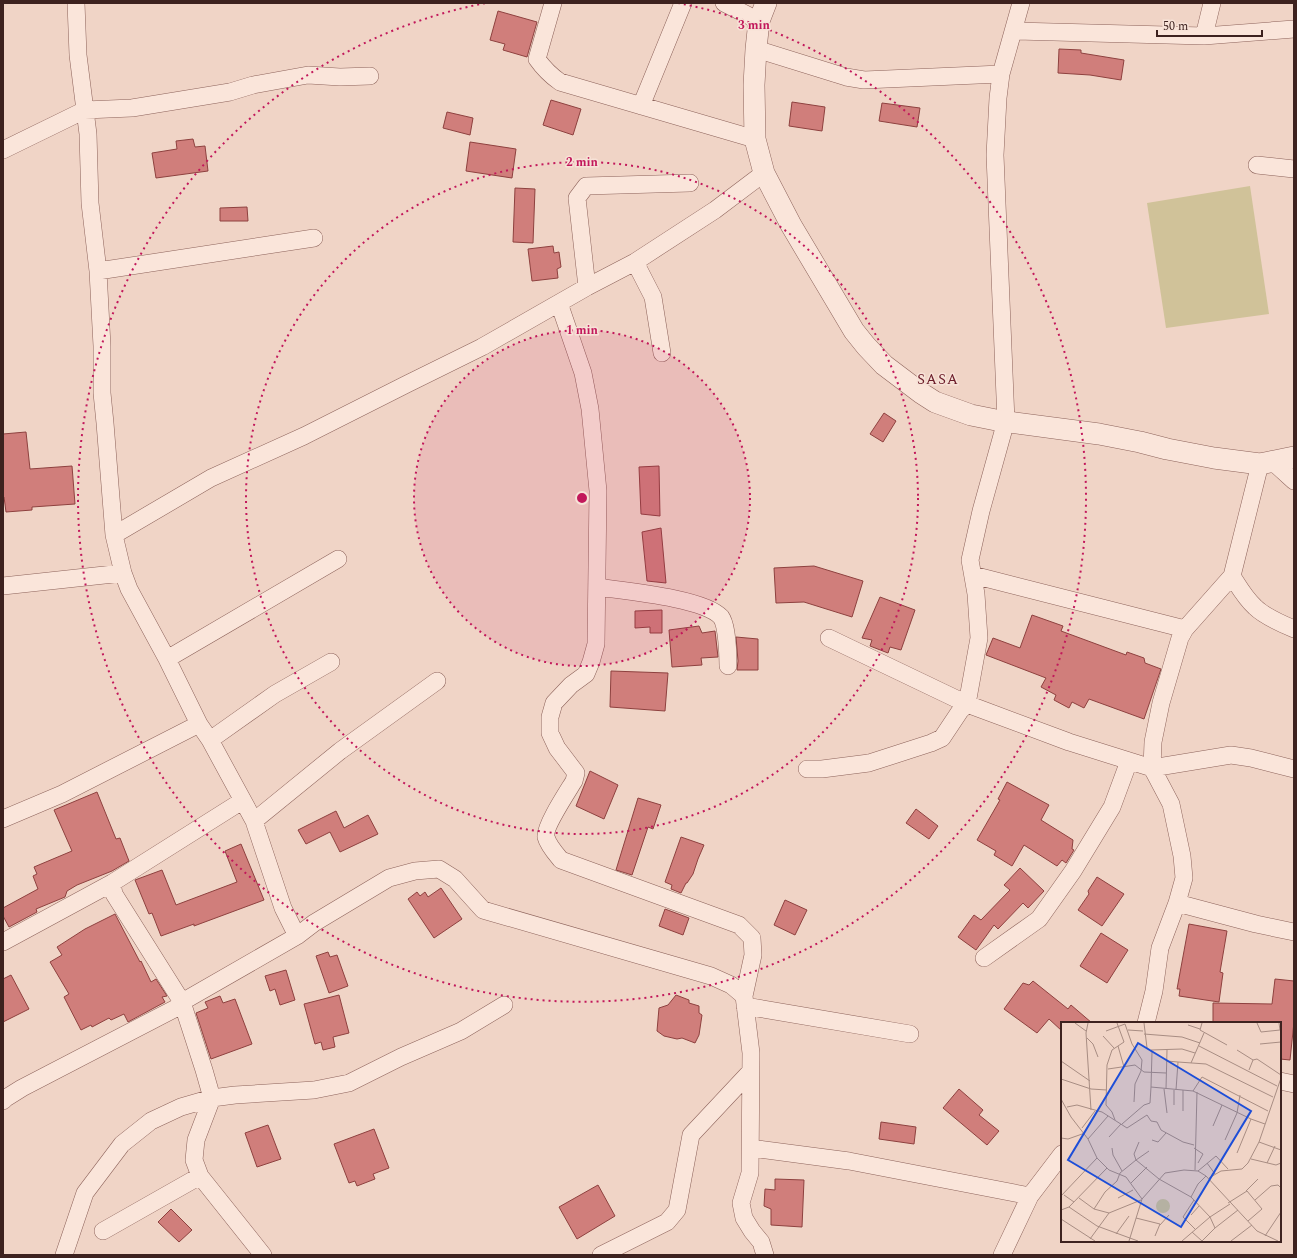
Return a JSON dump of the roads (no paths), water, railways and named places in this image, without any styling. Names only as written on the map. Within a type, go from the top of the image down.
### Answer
[{"type":"street","points":[[76,3],[78,55],[89,157],[90,202],[98,271],[102,346],[102,393],[114,535],[123,573],[129,589],[167,659],[199,724],[210,740],[254,821],[283,908],[297,936]]},
{"type":"street","points":[[553,3],[537,59],[551,76],[560,82],[755,139]]},
{"type":"street","points":[[641,106],[683,3]]},
{"type":"street","points":[[724,3],[762,12],[756,49],[754,85],[755,139],[764,173],[794,232],[854,331],[884,365],[934,402],[972,415],[1099,434],[1214,458],[1266,462],[1294,457]]},
{"type":"street","points":[[807,769],[822,769],[869,763],[931,743],[942,738],[960,711],[967,704],[979,638],[976,594],[970,560],[981,511],[1006,421],[994,155],[1001,74],[1021,3]]},
{"type":"street","points":[[1204,36],[1212,3]]},
{"type":"street","points":[[1013,31],[1204,36],[1294,29]]},
{"type":"street","points":[[756,49],[846,77],[864,80],[1001,74]]},
{"type":"street","points":[[3,150],[85,110],[132,108],[230,92],[253,85],[308,75],[340,77],[370,76]]},
{"type":"street","points":[[1257,165],[1294,169]]},
{"type":"street","points":[[114,535],[212,478],[304,436],[482,347],[587,287],[635,262],[715,210],[764,173]]},
{"type":"street","points":[[587,287],[577,198],[586,186],[690,183]]},
{"type":"street","points":[[98,271],[314,238]]},
{"type":"street","points":[[635,262],[653,297],[662,353]]},
{"type":"street","points":[[559,303],[583,373],[590,409],[598,492],[596,644],[586,674],[571,685],[554,703],[550,717],[550,733],[557,748],[576,773],[574,781],[548,825],[546,836],[552,850],[561,860],[739,925],[752,938],[753,955],[745,1001],[751,1052],[750,1173],[741,1202],[744,1218],[761,1242],[765,1255]]},
{"type":"street","points":[[1266,462],[1294,480]]},
{"type":"street","points":[[1146,1022],[1154,991],[1160,948],[1177,903],[1184,878],[1182,856],[1172,804],[1152,768],[1153,742],[1161,703],[1180,638],[1185,629],[1232,576],[1266,462]]},
{"type":"street","points":[[167,659],[338,559]]},
{"type":"street","points":[[3,586],[123,573]]},
{"type":"street","points":[[973,575],[1185,629]]},
{"type":"street","points":[[1232,576],[1242,593],[1256,608],[1282,624],[1294,629]]},
{"type":"street","points":[[597,586],[668,597],[711,609],[722,618],[728,643],[728,666]]},
{"type":"street","points":[[829,638],[967,704],[1069,742],[1152,768],[1231,755],[1251,758],[1294,769]]},
{"type":"street","points":[[210,740],[275,694],[332,662]]},
{"type":"street","points":[[254,821],[340,751],[437,681]]},
{"type":"street","points":[[3,819],[62,794],[199,724]]},
{"type":"street","points":[[984,958],[1039,919],[1073,871],[1112,807],[1129,761]]},
{"type":"street","points":[[4,938],[112,882],[242,801]]},
{"type":"street","points":[[3,1101],[22,1088],[178,1007],[182,1002],[297,936],[314,923],[389,878],[415,871],[439,869],[455,879],[484,910],[711,976],[731,985],[745,1001],[910,1034]]},
{"type":"street","points":[[112,882],[114,894],[182,1002],[204,1070],[212,1098],[196,1140],[194,1160],[200,1176],[263,1255]]},
{"type":"street","points":[[1177,903],[1256,924],[1294,932]]},
{"type":"street","points":[[64,1255],[85,1193],[122,1144],[151,1121],[181,1107],[212,1098],[314,1090],[349,1083],[401,1057],[460,1031],[504,1005]]},
{"type":"street","points":[[601,1255],[667,1222],[677,1210],[692,1135],[750,1072]]},
{"type":"street","points":[[1281,1081],[1294,1084]]},
{"type":"street","points":[[751,1148],[849,1161],[1030,1196]]},
{"type":"street","points":[[1004,1254],[1030,1196],[1061,1155]]},
{"type":"street","points":[[103,1231],[200,1176]]},
{"type":"district","name":"SASA","points":[[938,379]]}]
